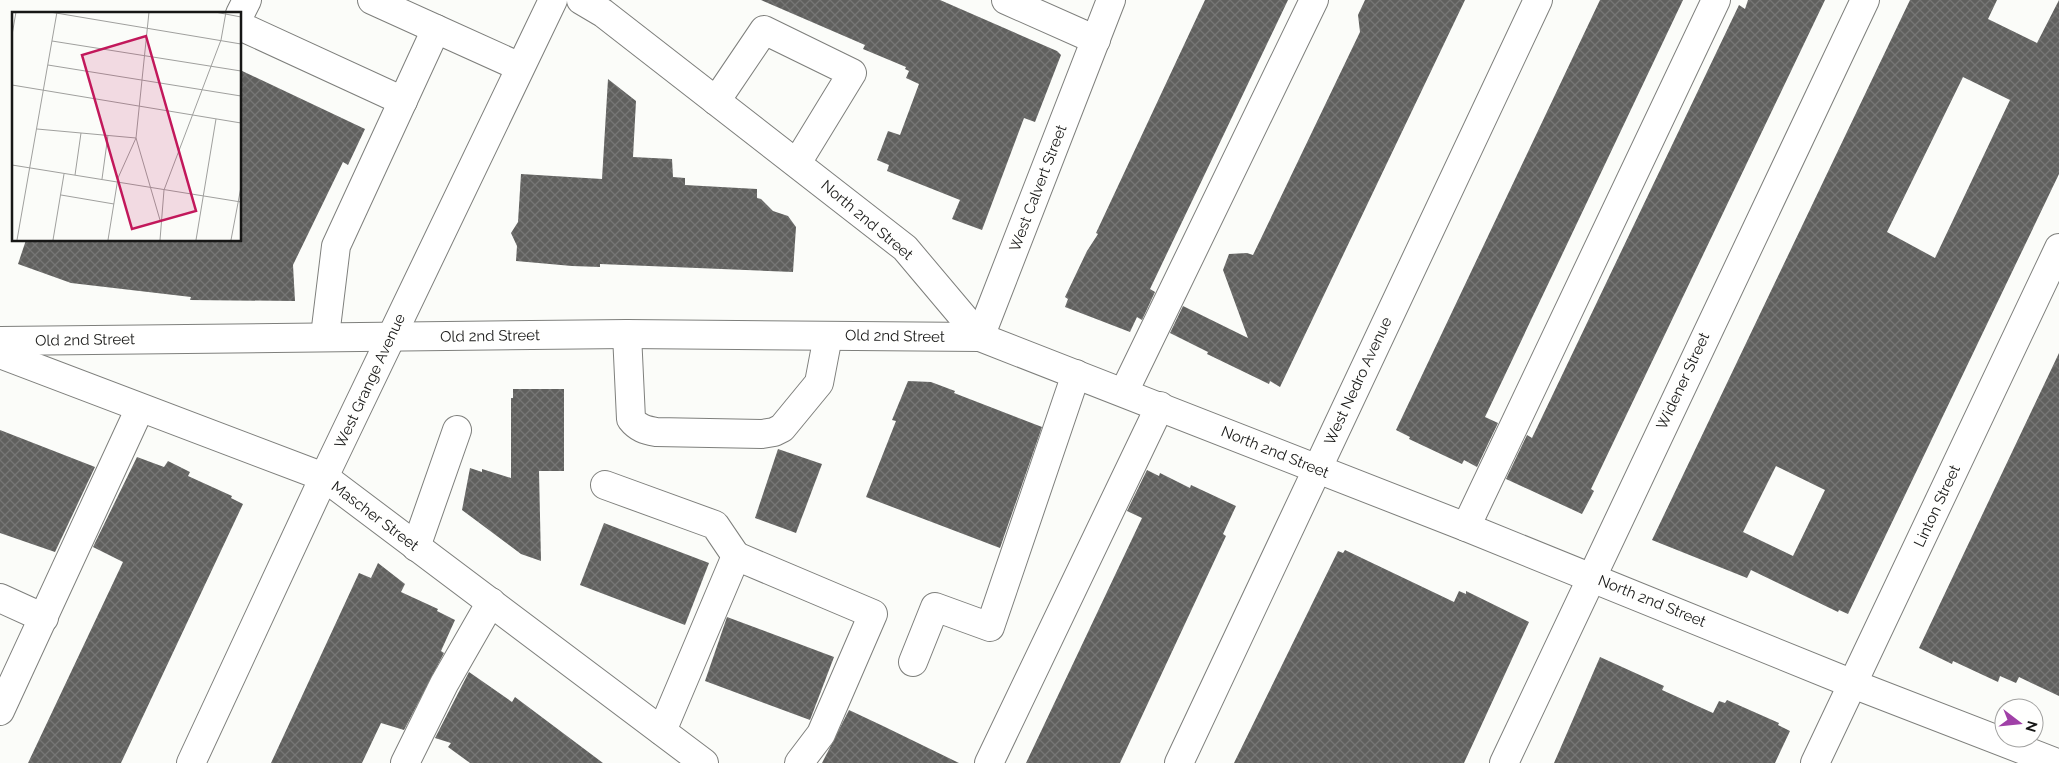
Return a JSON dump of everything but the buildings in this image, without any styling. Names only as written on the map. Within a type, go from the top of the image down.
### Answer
[{"type":"street","points":[[241,12],[247,0]]},
{"type":"street","points":[[372,0],[520,67]]},
{"type":"street","name":"West Grange Avenue","points":[[191,763],[390,337],[552,0]]},
{"type":"street","name":"North 2nd Street","points":[[581,0],[603,13],[905,248],[980,337],[1591,576],[1853,684],[2057,763]]},
{"type":"street","points":[[1006,0],[1096,40]]},
{"type":"street","name":"West Calvert Street","points":[[980,337],[1111,0]]},
{"type":"street","points":[[1124,392],[1314,0]]},
{"type":"street","name":"West Nedro Avenue","points":[[1179,763],[1538,0]]},
{"type":"street","points":[[1466,527],[1716,0]]},
{"type":"street","name":"Widener Street","points":[[1504,763],[1864,0]]},
{"type":"street","points":[[241,26],[403,101]]},
{"type":"street","points":[[325,336],[336,246],[436,29]]},
{"type":"street","points":[[716,101],[764,30],[852,73],[797,163]]},
{"type":"street","name":"Linton Street","points":[[1816,763],[2059,248]]},
{"type":"street","points":[[627,334],[631,418],[636,425],[645,430],[656,432],[762,434],[774,432],[782,428],[819,383],[828,336]]},
{"type":"street","name":"Old 2nd Street","points":[[0,341],[627,334],[980,337]]},
{"type":"street","name":"Mascher Street","points":[[0,354],[324,478],[704,763]]},
{"type":"street","points":[[913,662],[935,606],[990,628],[1076,374]]},
{"type":"street","points":[[989,763],[1160,406]]},
{"type":"street","points":[[0,711],[140,408]]},
{"type":"street","points":[[416,547],[457,430]]},
{"type":"street","points":[[605,485],[715,525],[736,556],[873,614],[821,734],[799,763]]},
{"type":"street","points":[[662,731],[736,556]]},
{"type":"street","points":[[0,598],[44,618]]},
{"type":"street","points":[[405,763],[444,684],[491,602]]}]
